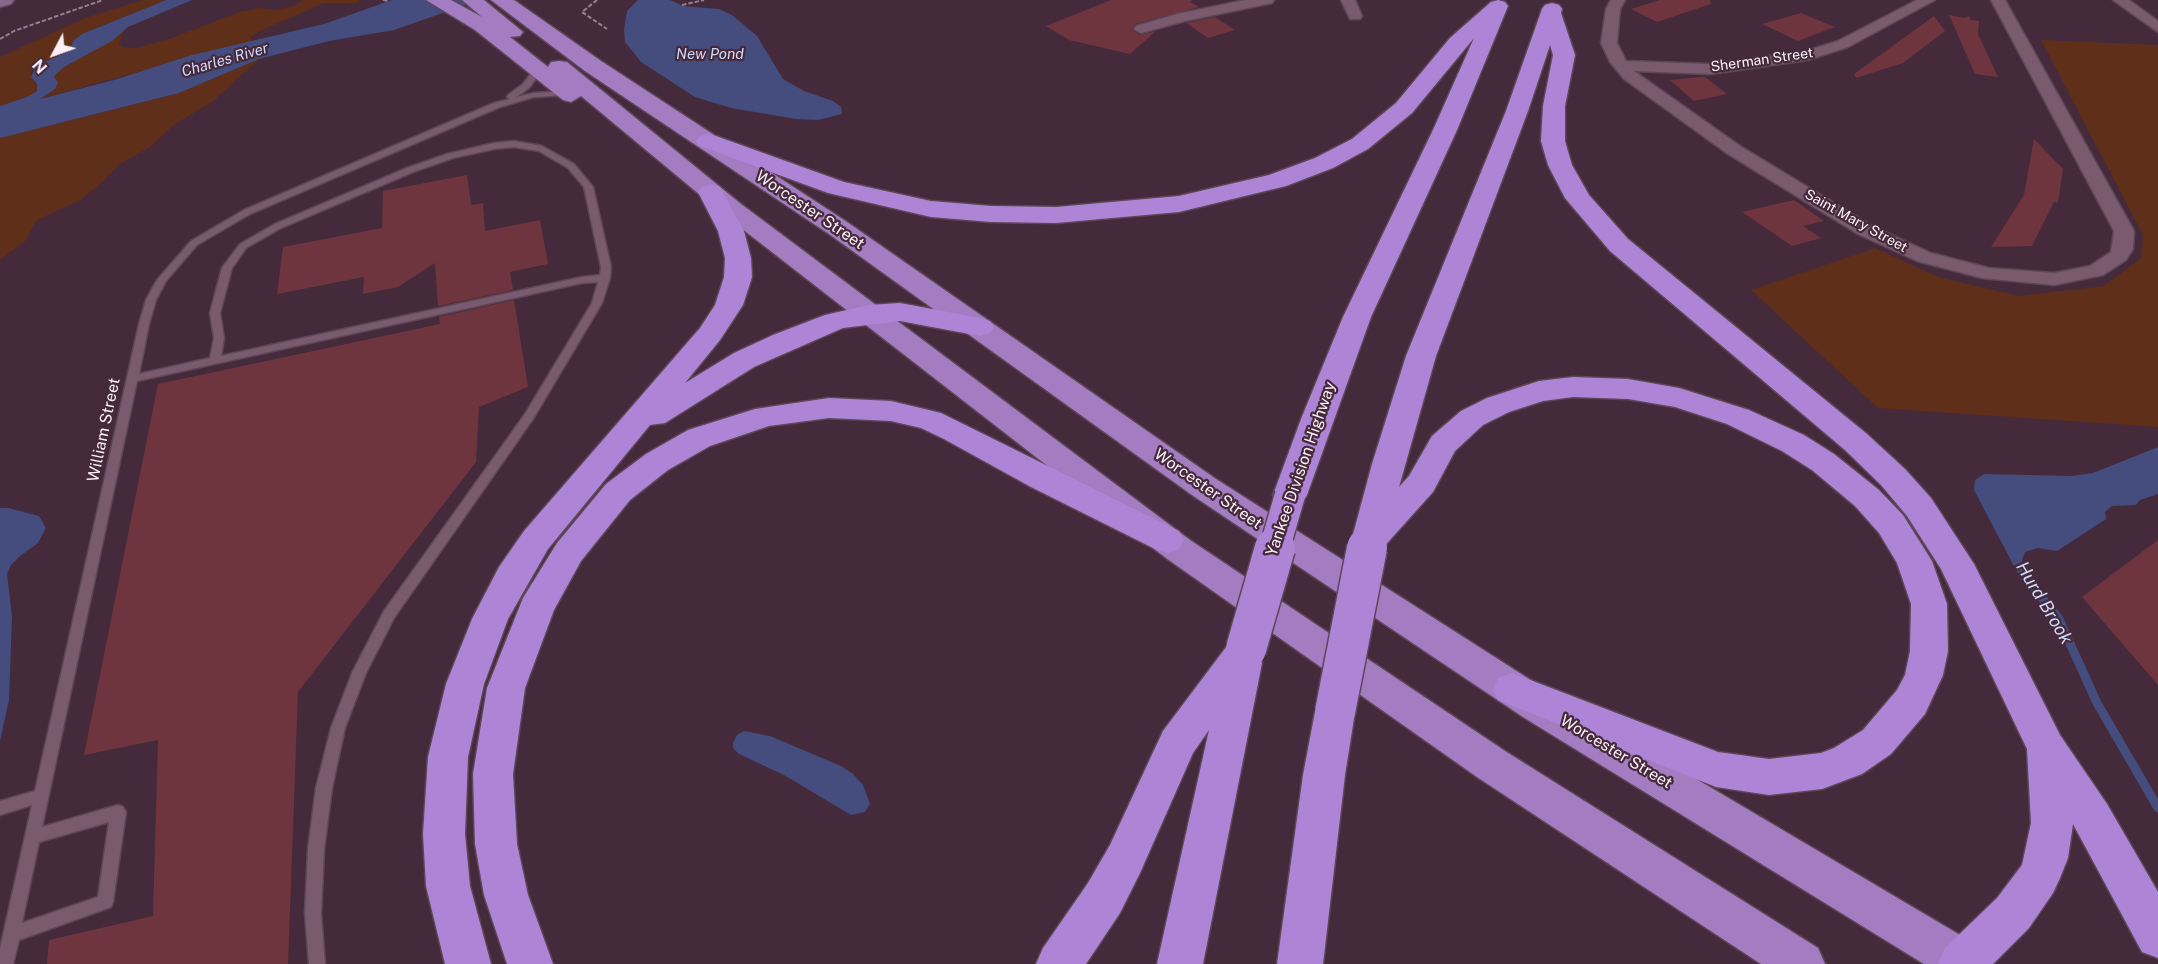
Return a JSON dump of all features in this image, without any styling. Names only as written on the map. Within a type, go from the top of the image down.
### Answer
[{"type":"highway","points":[[436,0],[478,4],[585,87],[711,192],[1167,540],[1338,662],[1474,753],[1802,964]]},
{"type":"highway","points":[[530,0],[587,46],[633,92]]},
{"type":"highway","points":[[708,141],[837,188],[931,209],[999,214],[1066,215],[1128,211],[1186,203],[1277,181],[1324,163],[1360,144],[1404,108],[1457,42],[1499,3]]},
{"type":"highway","name":"Yankee Division Highway","points":[[1180,964],[1212,801],[1246,649],[1290,495],[1317,418],[1357,317],[1445,130],[1499,3]]},
{"type":"highway","points":[[478,4],[490,32],[568,93],[661,150]]},
{"type":"highway","name":"Worcester Street","points":[[478,4],[633,92],[708,141],[980,327],[1252,520],[1512,689],[1964,963]]},
{"type":"highway","points":[[1300,964],[1324,775],[1335,712],[1368,542],[1388,464],[1421,356],[1521,102],[1553,6]]},
{"type":"highway","points":[[1553,6],[1564,55],[1554,106],[1553,141],[1560,165],[1578,198],[1629,254],[1856,442],[1900,484],[1932,524],[1956,564],[2046,747],[2092,817],[2158,936]]},
{"type":"highway","points":[[468,964],[448,886],[444,834],[448,757],[465,684],[490,619],[524,559],[565,504],[628,434],[710,334],[734,296],[739,268],[737,249],[711,192]]},
{"type":"highway","points":[[628,434],[696,388],[764,350],[826,323],[868,314],[909,312],[980,327]]},
{"type":"highway","points":[[1368,542],[1421,484],[1443,444],[1472,418],[1505,402],[1539,392],[1574,387],[1628,389],[1679,398],[1729,414],[1773,433],[1823,462],[1867,498],[1891,524],[1914,561],[1929,604],[1929,651],[1923,675],[1911,702],[1877,742],[1848,762],[1822,771],[1769,777],[1728,772],[1677,756],[1611,727],[1512,689]]},
{"type":"highway","points":[[530,964],[506,895],[495,837],[493,774],[506,688],[536,608],[569,552],[613,498],[657,462],[699,438],[766,416],[830,408],[891,411],[930,420],[955,431],[1043,479],[1167,540]]},
{"type":"highway","points":[[1059,964],[1104,898],[1177,743],[1246,649]]},
{"type":"highway","points":[[1964,963],[2013,913],[2043,867],[2049,845],[2052,813],[2046,747]]},
{"type":"street","points":[[1140,29],[1267,0]]},
{"type":"street","points":[[1348,0],[1355,16]]},
{"type":"street","name":"Saint Mary Street","points":[[1618,0],[1613,9],[1609,43],[1621,66],[1642,86],[1734,150],[1865,230],[1910,251],[1954,267],[2023,279],[2069,278],[2096,271],[2119,256],[2124,249],[2124,231],[1998,0]]},
{"type":"street","name":"Sherman Street","points":[[1621,66],[1710,69],[1808,55],[1849,41],[1928,0]]},
{"type":"street","points":[[2120,0],[2158,28]]},
{"type":"lane","name":"William Street","points":[[5,964],[132,380],[151,300],[168,270],[194,243],[218,227],[262,205],[496,105],[520,91],[538,69]]},
{"type":"lane","name":"William Street","points":[[496,105],[534,95],[568,93]]},
{"type":"lane","points":[[215,360],[219,338],[214,317],[227,268],[243,246],[278,226],[399,174],[471,150],[504,145],[534,146],[549,152],[571,166],[588,187],[605,262],[605,278],[597,303],[530,416],[390,615],[358,673],[333,743],[319,818],[313,903],[316,964]]},
{"type":"lane","points":[[132,380],[485,301],[605,278]]},
{"type":"lane","points":[[485,301],[487,315]]},
{"type":"lane","points":[[0,808],[41,796]]},
{"type":"lane","points":[[12,934],[105,902],[118,812],[33,837]]},
{"type":"path","points":[[0,39],[14,31],[103,0]]},
{"type":"path","points":[[383,0],[388,2]]},
{"type":"path","points":[[597,0],[584,8],[582,12],[586,17],[607,29]]},
{"type":"path","points":[[682,5],[704,0]]},
{"type":"shaded area","points":[[143,0],[166,0],[82,34],[74,40],[70,50],[36,66],[31,72],[31,77],[38,88],[34,94],[0,106],[0,57],[85,18]]},
{"type":"shaded area","points":[[302,0],[360,0],[357,3],[324,3],[260,31],[251,37],[252,41],[39,99],[57,81],[54,76],[59,70],[123,32],[119,45],[125,48],[137,48],[172,38],[239,12],[259,8],[277,10],[296,5]]},
{"type":"shaded area","points":[[2041,40],[2158,45],[2158,427],[1878,408],[1751,290],[1875,248],[1938,277],[2019,296],[2104,286],[2141,258],[2143,235]]},
{"type":"shaded area","points":[[259,59],[212,102],[175,124],[150,147],[118,165],[104,181],[80,200],[37,220],[25,241],[0,260],[0,138],[179,93]]},
{"type":"water","name":"Charles River","points":[[166,0],[192,0],[128,27],[112,41],[64,67],[54,76],[58,83],[55,89],[40,99],[114,80],[192,55],[324,24],[392,0],[480,0],[394,30],[329,41],[259,59],[179,93],[0,138],[0,106],[27,97],[37,91],[37,84],[31,77],[36,66],[69,51],[74,40],[82,34]]},
{"type":"water","name":"New Pond","points":[[638,0],[670,0],[683,6],[719,9],[732,15],[757,36],[783,79],[804,91],[833,101],[841,107],[842,114],[818,120],[796,119],[731,108],[695,97],[641,62],[625,42],[624,29],[627,11]]},
{"type":"water","points":[[2158,447],[2158,494],[2140,500],[2136,505],[2112,506],[2105,512],[2106,519],[2057,551],[2038,548],[2025,552],[2021,563],[2029,585],[2017,572],[1974,490],[1975,480],[1984,474],[2071,476],[2093,473]]},
{"type":"water","points":[[0,508],[39,516],[46,528],[38,543],[11,565],[7,574],[12,616],[9,700],[0,741]]},
{"type":"water","points":[[744,731],[770,736],[841,766],[863,785],[870,804],[865,812],[851,815],[784,775],[739,754],[733,748],[733,743],[737,735]]},
{"type":"building","points":[[1111,0],[1192,0],[1190,2],[1199,7],[1135,24],[1132,30],[1140,35],[1156,31],[1130,54],[1069,40],[1046,26]]},
{"type":"building","points":[[1660,0],[1710,0],[1711,4],[1657,22],[1631,9]]},
{"type":"building","points":[[1801,13],[1835,27],[1798,41],[1762,24]]},
{"type":"building","points":[[1949,15],[1964,18],[1969,16],[1971,20],[1979,21],[1978,34],[1998,77],[1975,74]]},
{"type":"building","points":[[1934,16],[1945,31],[1903,63],[1856,78],[1854,74]]},
{"type":"building","points":[[1215,17],[1235,30],[1208,38],[1186,23]]},
{"type":"building","points":[[1705,77],[1727,94],[1694,101],[1670,80]]},
{"type":"building","points":[[2034,139],[2063,169],[2058,203],[2054,202],[2032,246],[1991,247],[2024,195]]},
{"type":"building","points":[[467,175],[471,205],[483,203],[485,231],[540,220],[548,264],[510,272],[513,290],[438,306],[435,263],[398,287],[363,294],[364,277],[277,294],[283,247],[382,228],[383,191]]},
{"type":"building","points":[[1794,200],[1824,221],[1803,226],[1821,238],[1792,246],[1742,212]]},
{"type":"building","points":[[514,300],[528,387],[479,407],[476,462],[298,692],[288,964],[47,964],[49,940],[153,916],[158,740],[84,755],[158,384],[440,324],[439,317]]},
{"type":"building","points":[[2158,540],[2158,685],[2082,597]]},
{"type":"waterway","name":"Hurd Brook","points":[[2025,577],[2059,619],[2097,703],[2158,808]]}]
